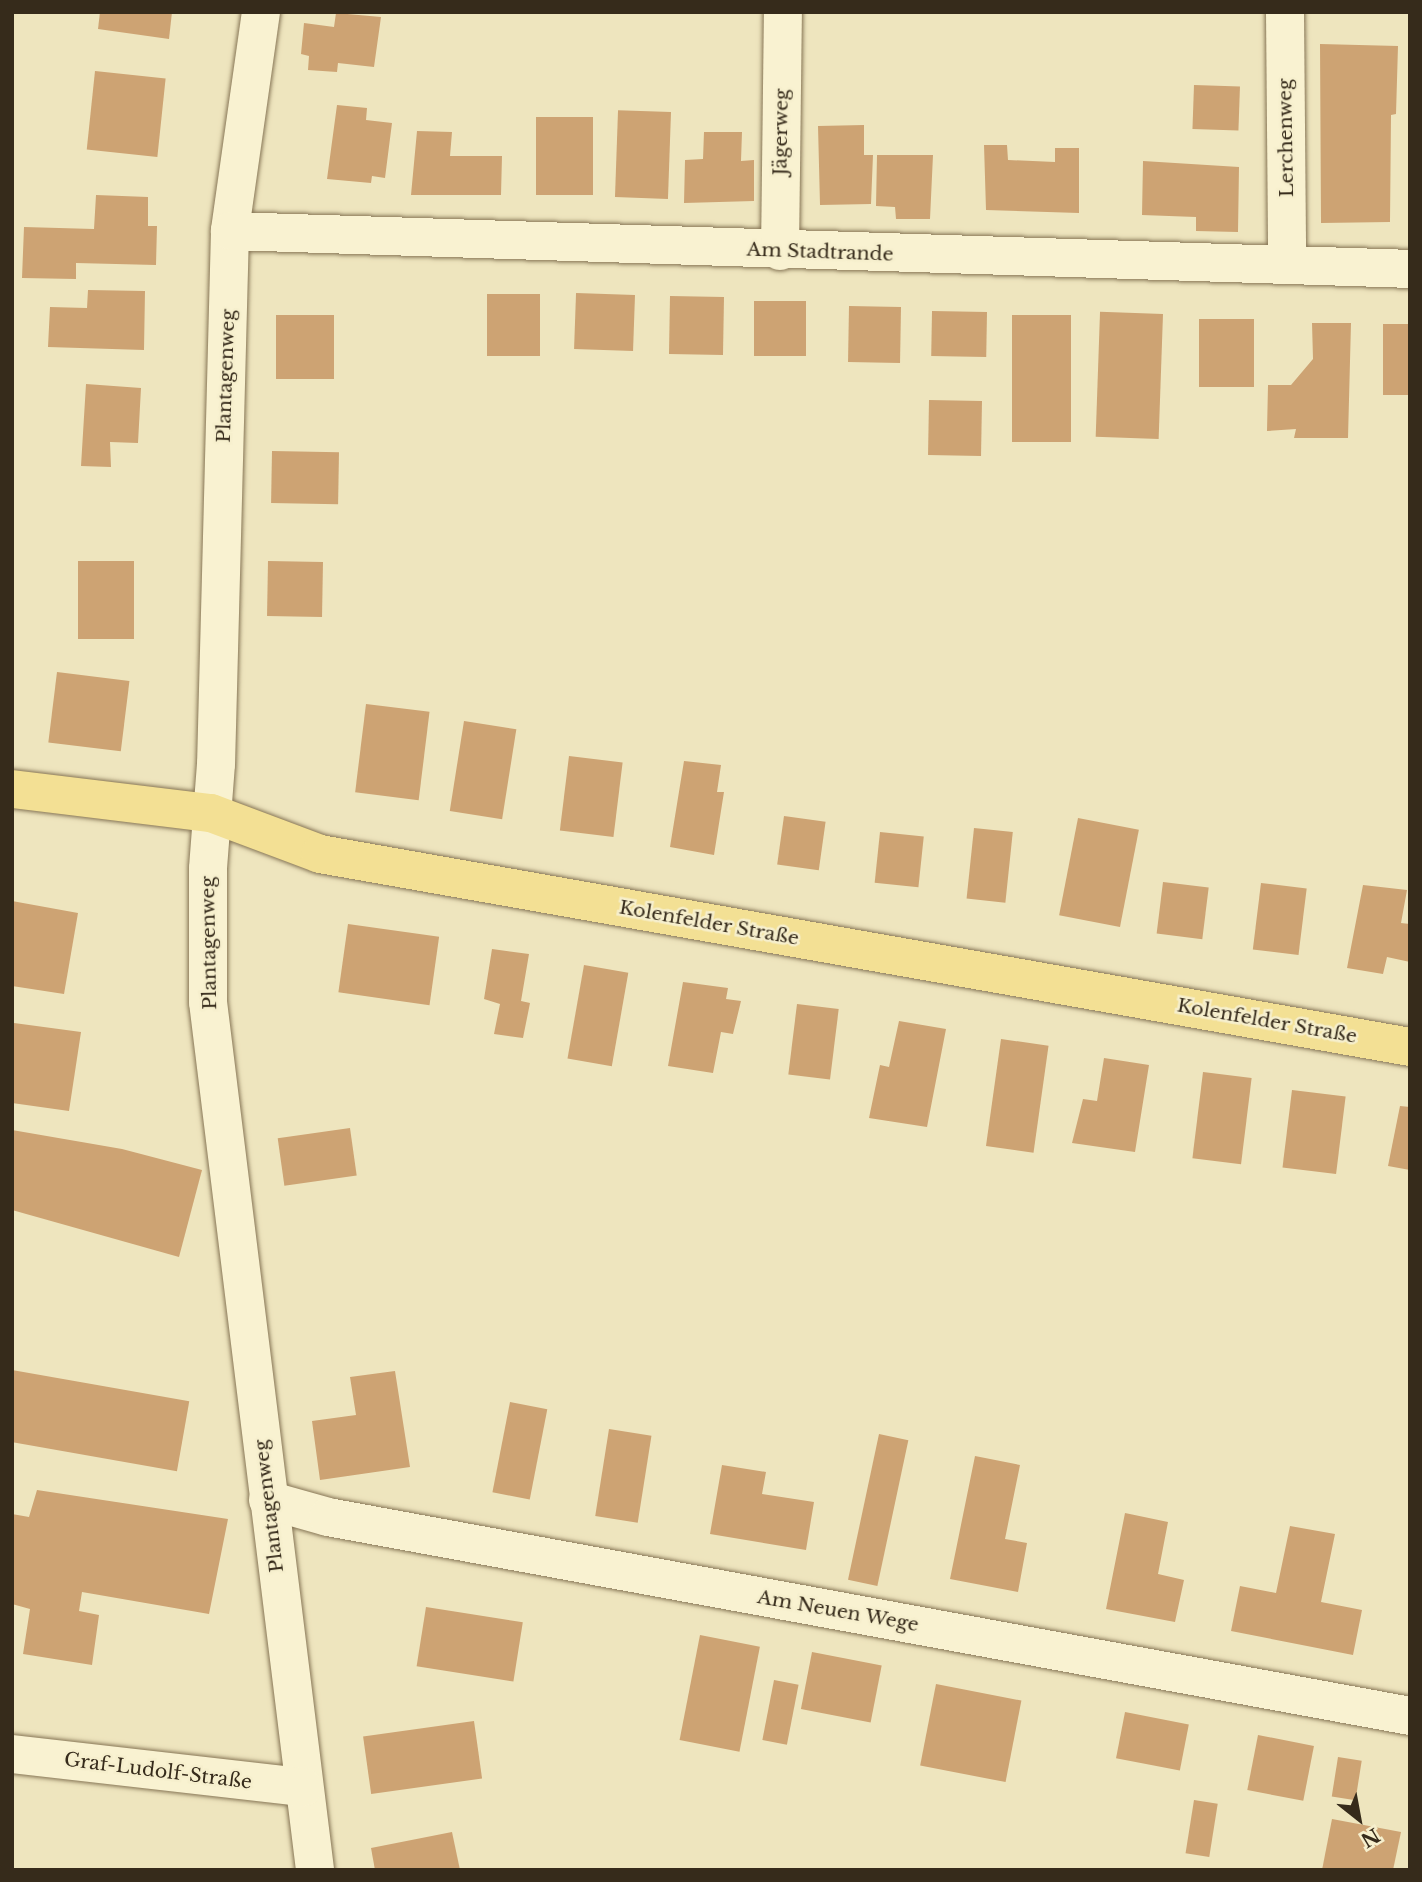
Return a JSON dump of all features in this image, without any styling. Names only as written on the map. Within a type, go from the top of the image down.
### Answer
[{"type":"main road","name":"Kolenfelder Straße","points":[[12,789],[211,813],[320,854],[1410,1047]]},
{"type":"street","name":"Plantagenweg","points":[[261,12],[230,231],[211,813],[208,1002],[315,1870]]},
{"type":"street","name":"Jägerweg","points":[[780,251],[783,12]]},
{"type":"street","name":"Lerchenweg","points":[[1285,12],[1287,265]]},
{"type":"street","name":"Am Stadtrande","points":[[230,231],[780,251],[1410,269]]},
{"type":"street","name":"Am Neuen Wege","points":[[268,1500],[328,1517],[1410,1716]]},
{"type":"street","name":"Graf-Ludolf-Straße","points":[[12,1754],[303,1787]]},
{"type":"building","points":[[100,12],[172,12],[169,39],[98,29]]},
{"type":"building","points":[[336,13],[381,17],[374,67],[338,63],[337,72],[308,70],[309,56],[301,54],[304,23],[334,27]]},
{"type":"building","points":[[1320,44],[1398,46],[1396,114],[1391,115],[1390,222],[1321,223]]},
{"type":"building","points":[[95,71],[166,78],[157,157],[87,150]]},
{"type":"building","points":[[1194,85],[1240,87],[1238,131],[1192,129]]},
{"type":"building","points":[[337,105],[367,108],[366,120],[392,123],[385,178],[372,176],[371,183],[327,179]]},
{"type":"building","points":[[618,110],[671,112],[668,199],[615,197]]},
{"type":"building","points":[[536,117],[593,117],[593,195],[536,195]]},
{"type":"building","points":[[864,125],[864,155],[873,155],[871,204],[820,205],[818,126]]},
{"type":"building","points":[[417,131],[452,132],[450,156],[502,156],[501,195],[411,195]]},
{"type":"building","points":[[704,132],[742,132],[741,161],[754,160],[754,201],[684,203],[685,160],[703,159]]},
{"type":"building","points":[[984,145],[1007,145],[1008,160],[1055,162],[1055,148],[1079,148],[1079,213],[986,210]]},
{"type":"building","points":[[877,155],[933,155],[930,219],[896,219],[895,207],[876,206]]},
{"type":"building","points":[[1143,161],[1239,167],[1238,232],[1196,231],[1196,217],[1142,215]]},
{"type":"building","points":[[96,195],[148,197],[148,226],[157,226],[156,265],[76,263],[76,279],[22,278],[24,227],[94,229]]},
{"type":"building","points":[[88,290],[145,291],[144,350],[48,347],[50,307],[87,308]]},
{"type":"building","points":[[576,293],[635,295],[633,351],[574,349]]},
{"type":"building","points":[[487,294],[540,294],[540,356],[487,356]]},
{"type":"building","points":[[670,296],[724,297],[723,355],[669,354]]},
{"type":"building","points":[[754,301],[806,301],[806,356],[754,356]]},
{"type":"building","points":[[849,306],[901,307],[900,363],[848,362]]},
{"type":"building","points":[[932,311],[987,312],[986,357],[931,356]]},
{"type":"building","points":[[1100,312],[1163,314],[1159,439],[1096,437]]},
{"type":"building","points":[[276,315],[334,315],[334,379],[276,379]]},
{"type":"building","points":[[1012,315],[1071,315],[1071,442],[1012,442]]},
{"type":"building","points":[[1199,319],[1254,319],[1254,387],[1199,387]]},
{"type":"building","points":[[1312,323],[1351,323],[1348,438],[1294,438],[1296,429],[1267,431],[1268,385],[1291,385],[1313,359]]},
{"type":"building","points":[[1383,324],[1410,324],[1410,395],[1383,395]]},
{"type":"building","points":[[86,384],[141,388],[138,443],[110,442],[111,467],[81,466]]},
{"type":"building","points":[[929,400],[982,401],[981,456],[928,455]]},
{"type":"building","points":[[272,451],[339,452],[338,504],[271,503]]},
{"type":"building","points":[[78,561],[134,561],[134,639],[78,639]]},
{"type":"building","points":[[268,561],[323,562],[322,617],[267,616]]},
{"type":"building","points":[[57,672],[129,681],[121,751],[48,742]]},
{"type":"building","points":[[366,704],[430,712],[419,800],[355,792]]},
{"type":"building","points":[[464,721],[516,729],[502,819],[450,811]]},
{"type":"building","points":[[569,756],[623,763],[613,837],[560,830]]},
{"type":"building","points":[[684,761],[721,765],[717,792],[724,792],[714,855],[670,847]]},
{"type":"building","points":[[784,816],[826,822],[819,870],[777,865]]},
{"type":"building","points":[[1078,818],[1139,830],[1120,927],[1059,915]]},
{"type":"building","points":[[974,828],[1013,832],[1005,903],[967,899]]},
{"type":"building","points":[[880,832],[924,837],[918,887],[875,883]]},
{"type":"building","points":[[1163,882],[1209,888],[1202,939],[1157,934]]},
{"type":"building","points":[[1261,883],[1307,889],[1298,955],[1253,950]]},
{"type":"building","points":[[1363,885],[1407,890],[1401,923],[1410,924],[1410,962],[1387,957],[1383,974],[1347,968]]},
{"type":"building","points":[[12,901],[78,913],[64,994],[12,986]]},
{"type":"building","points":[[348,924],[439,937],[430,1005],[338,992]]},
{"type":"building","points":[[492,949],[529,954],[521,1001],[530,1003],[523,1038],[494,1034],[500,1004],[484,999]]},
{"type":"building","points":[[584,965],[628,973],[612,1066],[568,1059]]},
{"type":"building","points":[[683,982],[728,988],[726,999],[741,1001],[733,1034],[721,1032],[713,1073],[668,1066]]},
{"type":"building","points":[[797,1004],[839,1009],[830,1080],[788,1074]]},
{"type":"building","points":[[899,1021],[946,1029],[927,1127],[869,1118],[880,1065],[889,1067]]},
{"type":"building","points":[[14,1023],[81,1032],[69,1111],[12,1103]]},
{"type":"building","points":[[1001,1039],[1049,1046],[1034,1153],[986,1146]]},
{"type":"building","points":[[1104,1058],[1149,1065],[1135,1152],[1072,1143],[1083,1099],[1097,1101]]},
{"type":"building","points":[[1203,1072],[1252,1078],[1241,1164],[1192,1158]]},
{"type":"building","points":[[1292,1090],[1346,1097],[1336,1174],[1282,1167]]},
{"type":"building","points":[[1400,1106],[1410,1107],[1410,1170],[1388,1166]]},
{"type":"building","points":[[350,1128],[357,1176],[284,1186],[278,1138]]},
{"type":"building","points":[[12,1130],[122,1149],[202,1170],[179,1257],[12,1210]]},
{"type":"building","points":[[12,1370],[189,1401],[177,1471],[12,1442]]},
{"type":"building","points":[[395,1371],[410,1467],[320,1480],[312,1421],[356,1415],[350,1377]]},
{"type":"building","points":[[510,1402],[547,1409],[530,1500],[492,1492]]},
{"type":"building","points":[[609,1429],[651,1436],[638,1523],[595,1516]]},
{"type":"building","points":[[879,1434],[908,1440],[877,1586],[848,1580]]},
{"type":"building","points":[[975,1456],[1020,1465],[1005,1539],[1027,1543],[1018,1592],[950,1579]]},
{"type":"building","points":[[722,1465],[766,1472],[762,1494],[814,1502],[806,1550],[710,1534]]},
{"type":"building","points":[[37,1490],[228,1519],[209,1614],[82,1592],[79,1611],[99,1615],[92,1665],[23,1654],[30,1609],[12,1604],[12,1514],[29,1517]]},
{"type":"building","points":[[1125,1513],[1168,1522],[1158,1574],[1184,1580],[1175,1622],[1106,1609]]},
{"type":"building","points":[[1290,1526],[1335,1534],[1321,1602],[1362,1610],[1353,1655],[1231,1631],[1240,1586],[1276,1593]]},
{"type":"building","points":[[426,1607],[523,1622],[513,1682],[417,1666]]},
{"type":"building","points":[[700,1635],[760,1647],[739,1752],[680,1740]]},
{"type":"building","points":[[812,1652],[882,1666],[871,1722],[801,1709]]},
{"type":"building","points":[[774,1680],[799,1685],[787,1745],[762,1740]]},
{"type":"building","points":[[936,1684],[1021,1701],[1006,1782],[920,1765]]},
{"type":"building","points":[[1125,1712],[1189,1724],[1180,1771],[1116,1758]]},
{"type":"building","points":[[474,1721],[482,1778],[371,1794],[363,1737]]},
{"type":"building","points":[[1258,1735],[1314,1746],[1303,1801],[1247,1790]]},
{"type":"building","points":[[1338,1757],[1362,1761],[1355,1800],[1332,1797]]},
{"type":"building","points":[[1194,1800],[1218,1804],[1209,1857],[1186,1853]]},
{"type":"building","points":[[1332,1819],[1401,1832],[1393,1870],[1322,1870]]},
{"type":"building","points":[[452,1832],[460,1870],[375,1870],[371,1848]]}]
